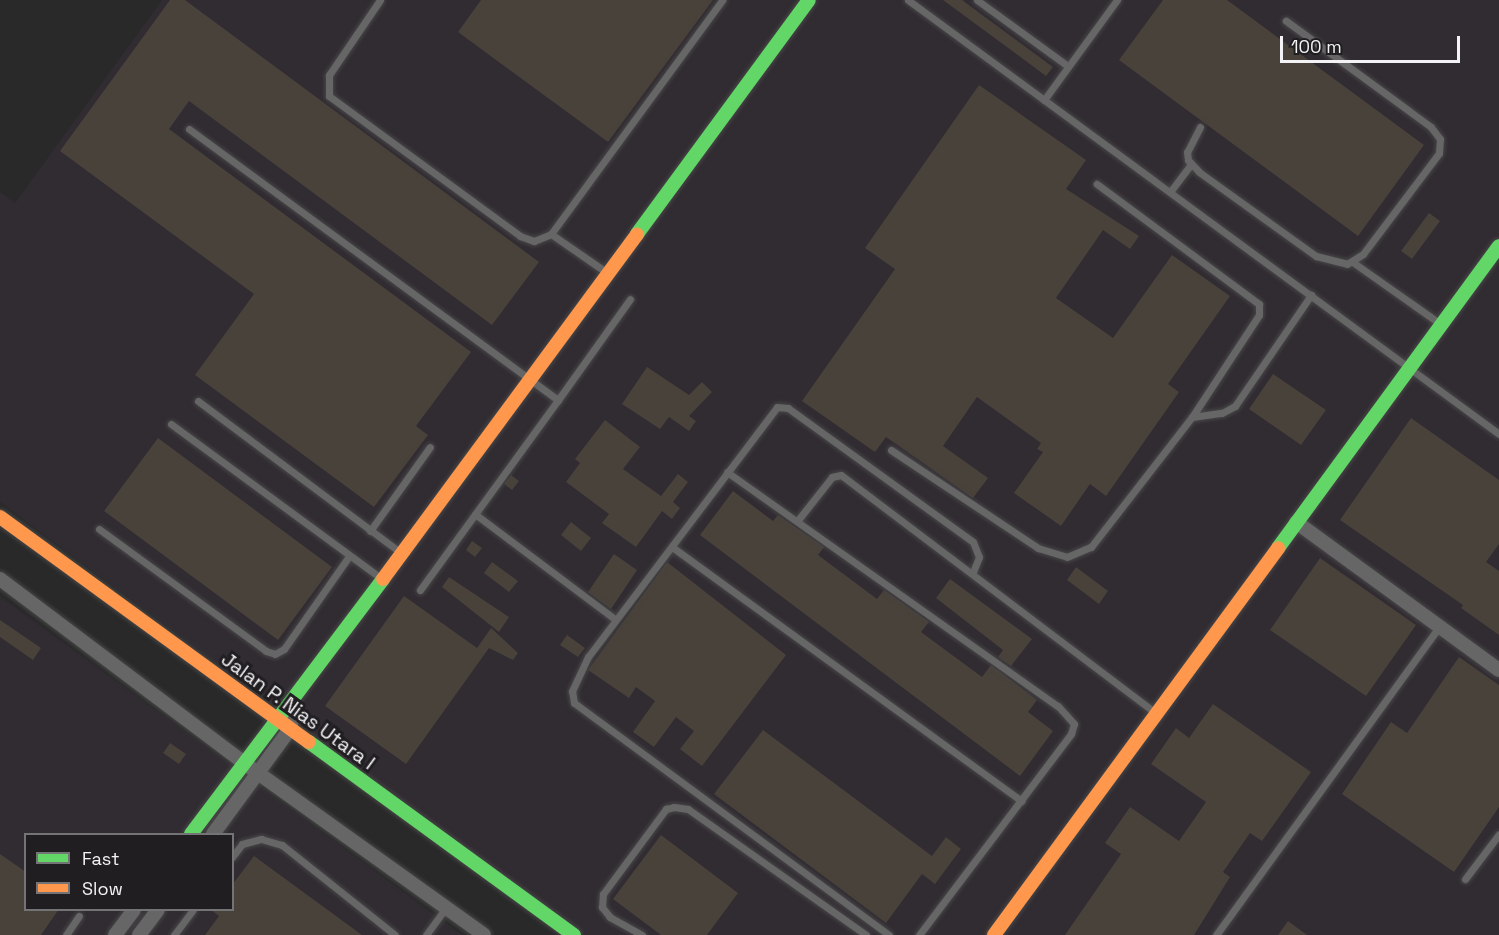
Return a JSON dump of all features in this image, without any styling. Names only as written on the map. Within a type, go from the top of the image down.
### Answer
[{"type":"street","points":[[192,833],[383,580],[809,0]]},
{"type":"street","points":[[994,935],[1296,522],[1412,369],[1499,246]]},
{"type":"street","name":"Jalan P. Nias Utara I","points":[[0,517],[574,935]]},
{"type":"street","points":[[1296,522],[1499,670]]},
{"type":"street","points":[[0,579],[244,763],[484,935]]},
{"type":"street","points":[[214,833],[290,729],[296,697]]},
{"type":"street","points":[[115,935],[133,911]]},
{"type":"street","points":[[139,935],[157,911]]},
{"type":"lane","points":[[380,0],[329,75],[329,96],[524,238],[541,240],[551,234],[722,0]]},
{"type":"lane","points":[[908,0],[1499,434]]},
{"type":"lane","points":[[977,0],[1068,66]]},
{"type":"lane","points":[[1044,100],[1117,0]]},
{"type":"lane","points":[[1286,21],[1431,127],[1440,139],[1439,153],[1354,263]]},
{"type":"lane","points":[[1200,127],[1188,148],[1191,164],[1316,256],[1354,263],[1441,325]]},
{"type":"lane","points":[[189,129],[558,400]]},
{"type":"lane","points":[[1170,192],[1191,164]]},
{"type":"lane","points":[[891,450],[1038,548],[1067,557],[1091,547],[1192,417],[1259,315],[1259,304],[1097,184]]},
{"type":"lane","points":[[551,234],[608,273]]},
{"type":"lane","points":[[1192,417],[1222,413],[1235,406],[1311,295]]},
{"type":"lane","points":[[420,590],[630,299]]},
{"type":"lane","points":[[198,401],[402,554]]},
{"type":"lane","points":[[890,935],[574,703],[574,682],[616,620],[773,409],[788,408],[973,543],[979,557],[972,574]]},
{"type":"lane","points":[[171,424],[383,580]]},
{"type":"lane","points":[[370,531],[430,447]]},
{"type":"lane","points":[[727,472],[798,520],[1071,718],[1071,734],[919,935]]},
{"type":"lane","points":[[798,520],[832,477],[841,475],[1156,713]]},
{"type":"lane","points":[[475,514],[616,620]]},
{"type":"lane","points":[[99,529],[266,651],[275,654],[284,649],[349,556]]},
{"type":"lane","points":[[672,546],[1022,801]]},
{"type":"lane","points":[[1216,935],[1439,627]]},
{"type":"lane","points":[[642,935],[610,917],[602,907],[603,894],[666,808],[674,807],[688,809],[866,935]]},
{"type":"lane","points":[[1465,879],[1499,834]]},
{"type":"lane","points":[[234,854],[242,844],[261,839],[282,845],[395,935]]},
{"type":"lane","points":[[426,935],[446,907]]},
{"type":"lane","points":[[174,935],[192,911]]},
{"type":"lane","points":[[66,935],[80,916]]},
{"type":"shaded area","points":[[162,0],[1499,0],[1499,935],[585,935],[0,502],[0,192],[15,203]]},
{"type":"shaded area","points":[[0,596],[462,935],[0,935]]},
{"type":"building","points":[[170,0],[185,0],[539,262],[492,325],[189,101],[169,129],[471,352],[416,426],[428,435],[374,507],[195,375],[254,294],[60,151]]},
{"type":"building","points":[[481,0],[713,0],[608,142],[458,32]]},
{"type":"building","points":[[943,0],[962,0],[1053,67],[1046,76]]},
{"type":"building","points":[[1163,0],[1227,0],[1424,145],[1358,236],[1119,60]]},
{"type":"building","points":[[979,85],[1086,160],[1066,189],[1139,236],[1130,249],[1103,230],[1056,298],[1113,338],[1172,255],[1230,296],[1168,384],[1179,392],[1106,496],[1090,484],[1061,526],[1014,493],[1043,452],[1037,449],[1041,443],[977,397],[943,446],[988,478],[973,498],[886,437],[875,452],[802,401],[895,269],[865,248]]},
{"type":"building","points":[[1429,213],[1440,221],[1412,259],[1401,251]]},
{"type":"building","points":[[647,367],[689,395],[702,382],[712,392],[689,416],[696,421],[689,431],[669,417],[660,429],[622,404]]},
{"type":"building","points":[[1273,374],[1326,410],[1301,445],[1249,409]]},
{"type":"building","points":[[1411,418],[1499,480],[1499,544],[1486,562],[1499,571],[1499,635],[1461,608],[1463,605],[1340,520]]},
{"type":"building","points":[[605,420],[640,447],[623,469],[661,496],[678,474],[688,482],[673,502],[680,508],[672,519],[662,511],[636,547],[602,523],[609,514],[566,482],[580,463],[575,459]]},
{"type":"building","points":[[158,438],[332,567],[278,640],[104,511]]},
{"type":"building","points":[[511,475],[519,481],[512,490],[504,484]]},
{"type":"building","points":[[733,491],[773,521],[778,515],[824,547],[818,555],[877,599],[884,590],[929,622],[921,632],[982,677],[991,665],[1037,700],[1028,712],[1053,731],[1020,776],[700,535]]},
{"type":"building","points":[[571,522],[591,538],[581,551],[561,535]]},
{"type":"building","points":[[472,541],[482,548],[475,557],[466,550]]},
{"type":"building","points":[[614,554],[637,570],[611,609],[588,592]]},
{"type":"building","points":[[1320,558],[1416,625],[1366,696],[1270,630]]},
{"type":"building","points":[[492,562],[518,581],[509,592],[484,573]]},
{"type":"building","points":[[667,562],[786,655],[702,766],[680,749],[694,731],[676,717],[654,747],[633,732],[655,701],[636,687],[629,698],[588,670]]},
{"type":"building","points":[[1076,567],[1108,591],[1099,604],[1067,580]]},
{"type":"building","points":[[449,577],[509,617],[499,632],[442,587]]},
{"type":"building","points":[[950,579],[1032,639],[1011,666],[998,657],[1003,650],[936,598]]},
{"type":"building","points":[[404,596],[477,648],[491,628],[518,653],[513,660],[489,648],[406,764],[325,706]]},
{"type":"building","points":[[0,620],[41,648],[33,660],[0,637]]},
{"type":"building","points":[[567,635],[585,648],[578,657],[560,645]]},
{"type":"building","points":[[1459,657],[1499,685],[1499,807],[1454,872],[1342,794],[1391,722],[1407,733]]},
{"type":"building","points":[[1213,704],[1311,772],[1262,841],[1250,833],[1223,872],[1230,877],[1194,935],[1065,935],[1121,854],[1105,843],[1130,807],[1179,841],[1206,802],[1151,764],[1176,728],[1189,738]]},
{"type":"building","points":[[763,730],[932,856],[946,837],[961,849],[935,884],[922,874],[886,923],[714,794]]},
{"type":"building","points":[[170,743],[186,754],[179,764],[163,753]]},
{"type":"building","points":[[661,835],[738,893],[707,935],[661,935],[613,899]]},
{"type":"building","points":[[0,854],[24,871],[24,911],[58,911],[41,935],[0,935]]},
{"type":"building","points":[[254,856],[362,935],[205,935],[219,916],[213,911],[234,911],[234,882]]},
{"type":"building","points":[[1288,921],[1307,935],[1278,935]]},
{"type":"traffic: fast","points":[[637,234],[809,0]]},
{"type":"traffic: fast","points":[[1278,548],[1499,246]]},
{"type":"traffic: fast","points":[[192,833],[383,579]]},
{"type":"traffic: fast","points":[[309,742],[574,935]]},
{"type":"traffic: slow","points":[[383,579],[637,234]]},
{"type":"traffic: slow","points":[[0,517],[309,742]]},
{"type":"traffic: slow","points":[[994,935],[1278,548]]}]
